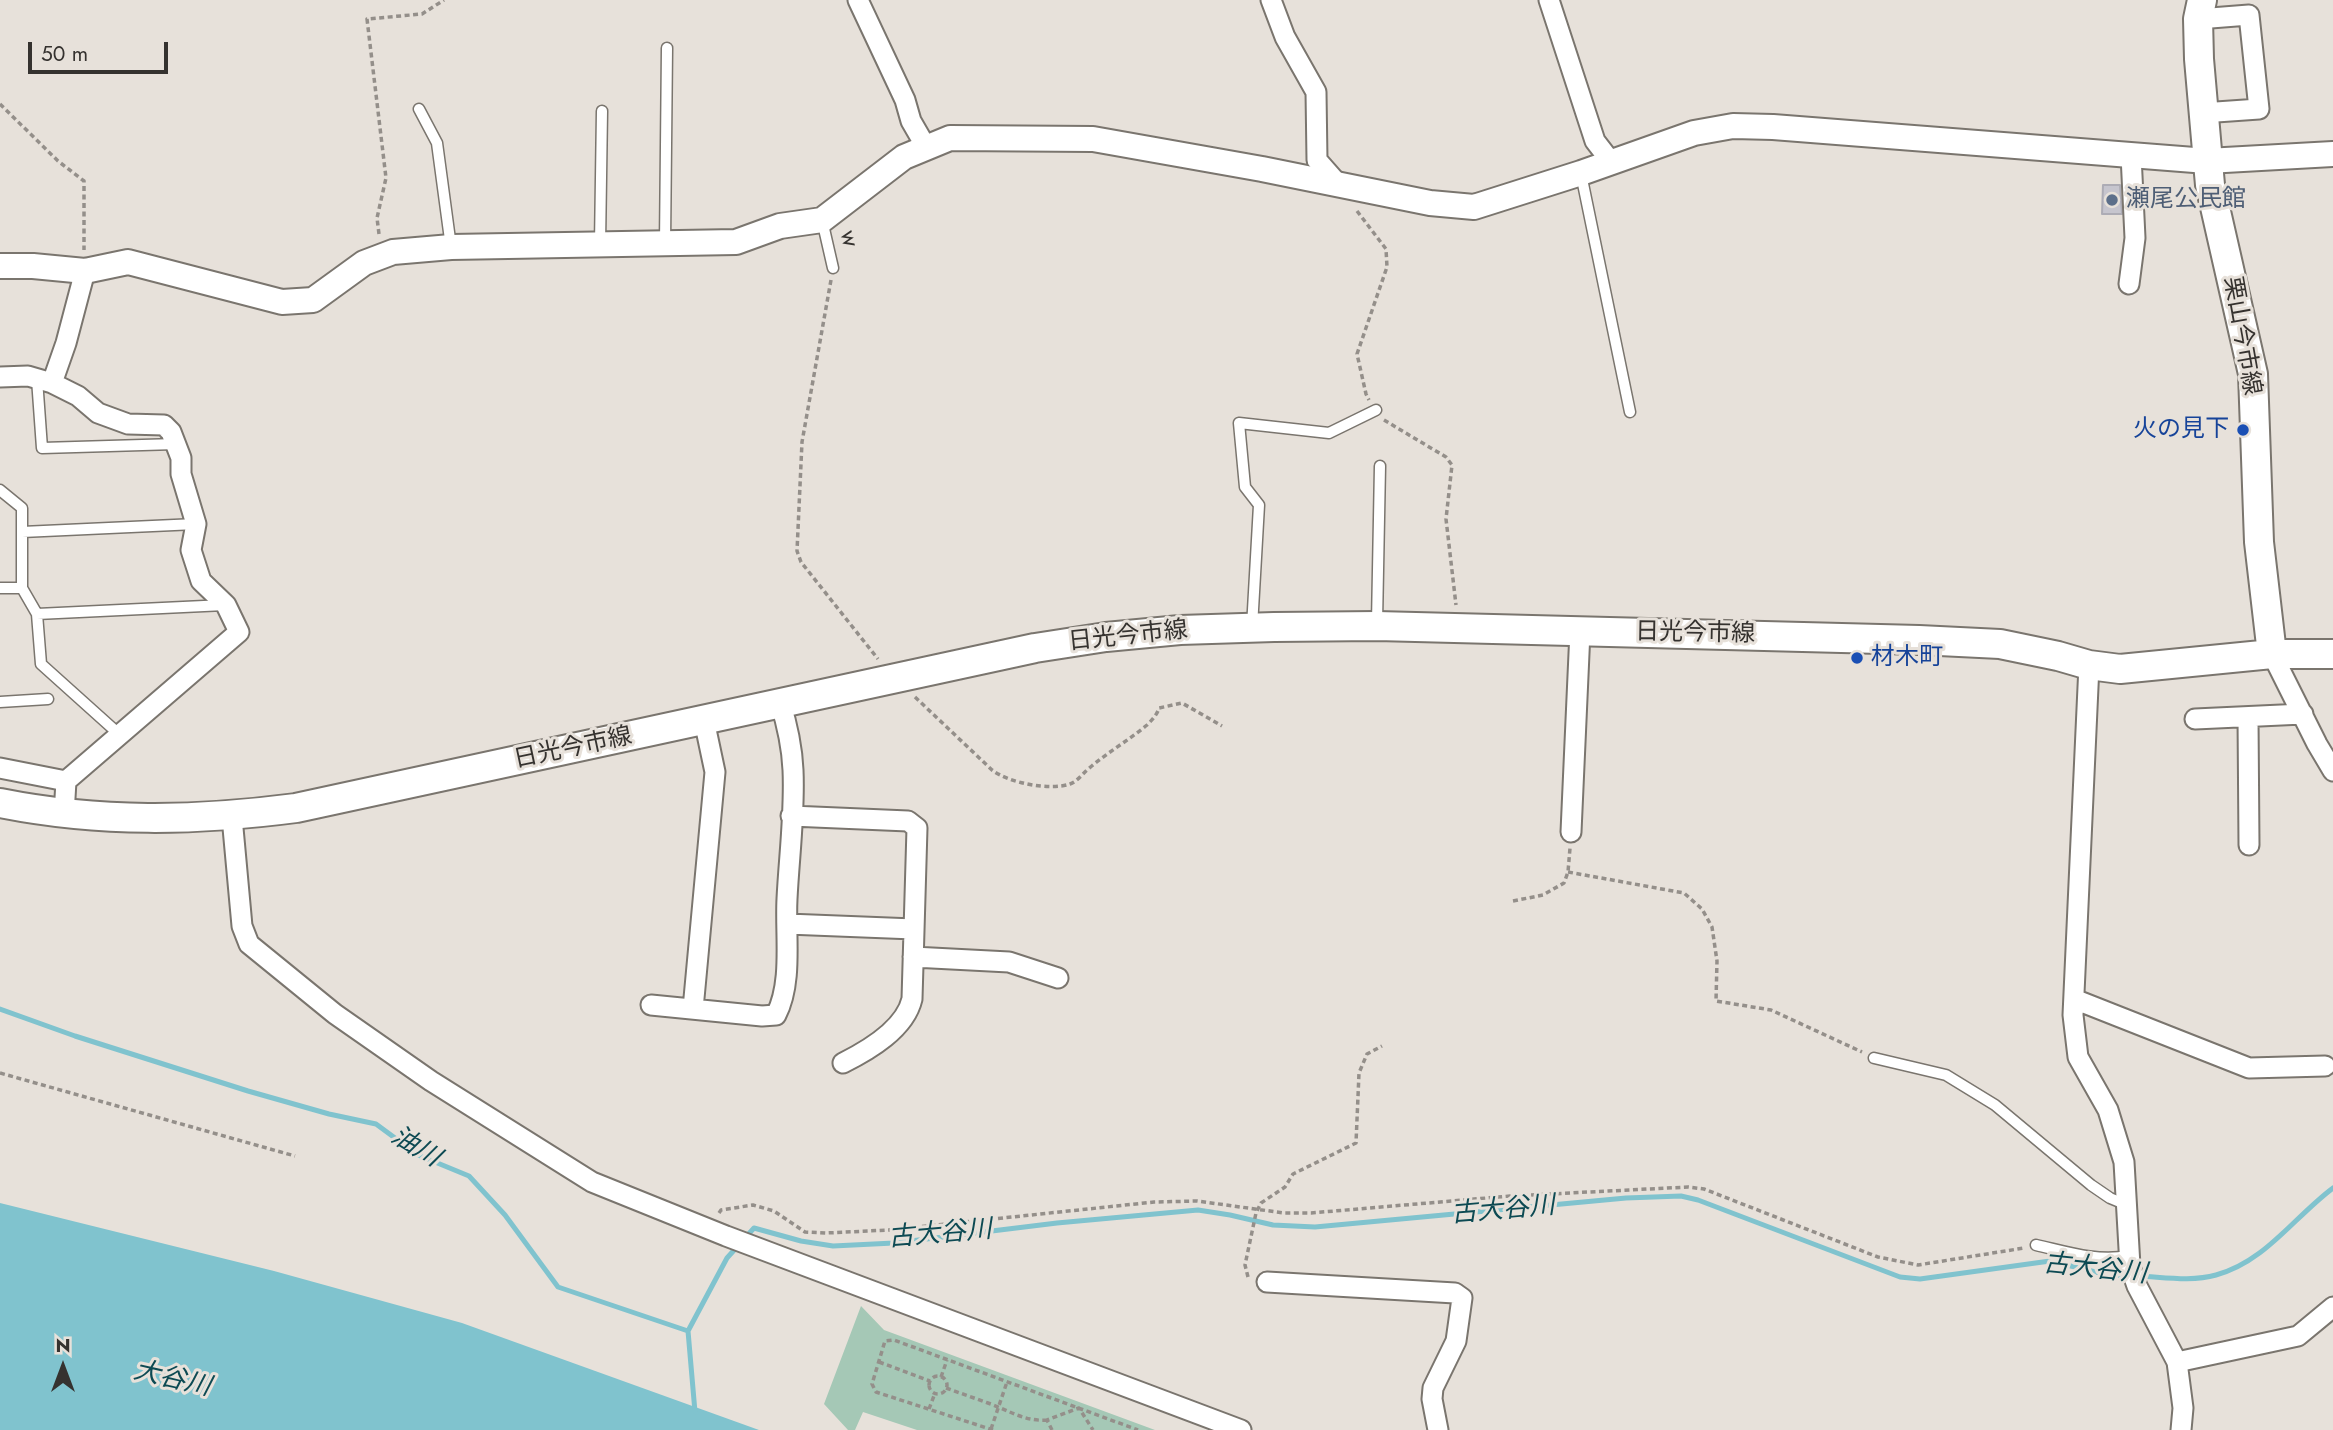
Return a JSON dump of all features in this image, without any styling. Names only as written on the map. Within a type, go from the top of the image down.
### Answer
[{"type":"main road","name":"栗山今市線","points":[[2200,10],[2202,113],[2210,185],[2253,374],[2259,542],[2272,654]]},
{"type":"main road","name":"日光今市線","points":[[0,803],[64,815],[156,819],[232,817],[308,806],[1035,648],[1106,637],[1180,630],[1377,626],[1919,639],[2000,645],[2089,665],[2120,669],[2272,654]]},
{"type":"main road","points":[[2272,654],[2333,654]]},
{"type":"street","points":[[858,0],[905,100],[911,121],[926,147]]},
{"type":"street","points":[[1270,0],[1285,37],[1316,92],[1317,160],[1339,185]]},
{"type":"street","points":[[1549,0],[1595,141],[1612,163]]},
{"type":"street","points":[[2200,10],[2249,15],[2259,109],[2202,113]]},
{"type":"street","points":[[0,266],[85,271],[128,262],[282,302],[313,300],[363,263],[393,253],[451,247],[736,242],[780,226],[822,219],[904,157],[950,138],[1093,139],[1430,203],[1474,207],[1612,163],[1694,133],[1733,126],[2207,161],[2333,154]]},
{"type":"street","points":[[2129,284],[2135,238],[2131,155]]},
{"type":"street","points":[[44,381],[66,343],[85,271]]},
{"type":"street","points":[[0,377],[28,376],[44,381],[78,396],[97,413],[128,424],[164,425],[171,432],[181,458],[181,474],[196,524],[191,550],[201,581],[226,605],[239,632],[65,781],[64,815]]},
{"type":"street","points":[[1571,832],[1580,631]]},
{"type":"street","points":[[2272,654],[2333,771]]},
{"type":"street","points":[[2089,665],[2073,1015],[2078,1057],[2108,1110],[2124,1162],[2129,1261],[2137,1286],[2177,1362],[2183,1408],[2180,1430]]},
{"type":"street","points":[[651,1005],[776,1015],[781,1005],[788,945],[793,770],[787,726],[780,702]]},
{"type":"street","points":[[2195,719],[2303,714]]},
{"type":"street","points":[[2248,718],[2249,845]]},
{"type":"street","points":[[693,1009],[715,772],[704,720]]},
{"type":"street","points":[[0,768],[65,781]]},
{"type":"street","points":[[791,816],[908,821],[917,828],[912,999],[908,1013],[866,1052],[843,1063]]},
{"type":"street","points":[[232,817],[242,926],[249,944],[335,1014],[431,1081],[592,1182],[1241,1430]]},
{"type":"street","points":[[787,924],[914,929]]},
{"type":"street","points":[[913,957],[1009,962],[1058,978]]},
{"type":"street","points":[[2074,999],[2249,1068],[2325,1066]]},
{"type":"street","points":[[1267,1282],[1455,1293],[1462,1298],[1456,1341],[1433,1388],[1432,1399],[1438,1430]]},
{"type":"street","points":[[2177,1362],[2298,1336],[2333,1307]]},
{"type":"lane","points":[[664,243],[667,48]]},
{"type":"lane","points":[[419,109],[437,144],[451,247]]},
{"type":"lane","points":[[600,244],[602,111]]},
{"type":"lane","points":[[1581,173],[1630,411]]},
{"type":"lane","name":"w","points":[[822,219],[833,268]]},
{"type":"lane","points":[[44,381],[41,448],[176,443]]},
{"type":"lane","points":[[1252,627],[1259,505],[1245,487],[1239,423],[1329,433],[1376,410]]},
{"type":"lane","points":[[1377,626],[1380,466]]},
{"type":"lane","points":[[0,490],[22,508],[22,588],[37,614],[41,664],[120,735]]},
{"type":"lane","points":[[22,532],[196,524]]},
{"type":"lane","points":[[0,588],[22,588]]},
{"type":"lane","points":[[37,614],[226,605]]},
{"type":"lane","points":[[0,702],[48,699]]},
{"type":"lane","points":[[1874,1058],[1946,1075],[1995,1105],[2091,1185],[2110,1198],[2128,1205]]},
{"type":"lane","points":[[2036,1245],[2084,1256],[2129,1261]]},
{"type":"path","points":[[382,257],[377,218],[386,178],[366,19],[422,14],[444,0]]},
{"type":"path","points":[[0,104],[58,162],[84,181],[85,271]]},
{"type":"path","points":[[1339,185],[1386,249],[1387,267],[1357,354],[1366,394],[1382,419],[1446,457],[1452,465],[1446,519],[1459,628]]},
{"type":"path","points":[[833,268],[803,431],[797,551],[801,562],[855,631]]},
{"type":"path","points":[[943,725],[1002,777],[1018,783],[1065,786],[1074,783],[1098,760],[1149,723],[1159,708],[1182,703],[1222,726]]},
{"type":"path","points":[[1513,901],[1543,895],[1564,883],[1568,872],[1571,832]]},
{"type":"path","points":[[1568,872],[1684,893],[1702,909],[1712,928],[1717,961],[1716,1001],[1771,1010],[1874,1058]]},
{"type":"path","points":[[1267,1282],[1247,1277],[1245,1265],[1257,1210],[1261,1203],[1285,1187],[1293,1174],[1356,1143],[1359,1073],[1367,1054],[1382,1046]]},
{"type":"path","points":[[0,1073],[295,1156]]},
{"type":"path","points":[[718,1232],[721,1210],[753,1205],[774,1211],[805,1232],[826,1233],[889,1230],[1154,1202],[1197,1201],[1284,1213],[1311,1213],[1510,1196],[1688,1187],[1704,1189],[1878,1257],[1903,1264],[1918,1265],[2036,1245]]},
{"type":"path","points":[[1007,1382],[992,1430],[876,1392],[872,1384],[885,1341],[894,1340],[1138,1430]]},
{"type":"path","points":[[941,1377],[947,1360]]},
{"type":"path","points":[[878,1362],[930,1381]]},
{"type":"path","points":[[930,1381],[941,1377]]},
{"type":"path","points":[[934,1393],[942,1393],[946,1388],[941,1377]]},
{"type":"path","points":[[930,1381],[930,1388],[934,1393]]},
{"type":"path","points":[[946,1388],[1010,1414],[1037,1421],[1079,1408]]},
{"type":"path","points":[[929,1409],[934,1393]]},
{"type":"path","points":[[1079,1408],[1093,1430]]},
{"type":"path","points":[[1046,1419],[1052,1430]]},
{"type":"green space","points":[[861,1306],[884,1330],[1155,1430],[917,1430],[863,1412],[855,1430],[848,1430],[824,1404]]},
{"type":"water","name":"大谷川","points":[[0,1203],[274,1271],[462,1323],[759,1430],[0,1430]]},
{"type":"building","name":"瀬尾公民館","points":[[2103,185],[2120,185],[2122,214],[2102,214]]},
{"type":"waterway","name":"油川","points":[[0,1009],[248,1091],[376,1124],[418,1155],[469,1176],[505,1215],[558,1287],[688,1331]]},
{"type":"waterway","name":"古大谷川","points":[[2139,1276],[2197,1278],[2233,1269],[2278,1238],[2333,1188]]},
{"type":"waterway","name":"古大谷川","points":[[688,1331],[727,1258],[754,1228],[801,1241],[833,1246],[894,1243],[1057,1223],[1198,1210],[1273,1225],[1315,1227],[1626,1198],[1681,1196],[1698,1200],[1900,1277],[1920,1279],[2050,1261],[2108,1275],[2129,1276]]},
{"type":"waterway","name":"油川","points":[[688,1331],[695,1412]]},
{"type":"place","name":"瀬尾公民館","points":[[2112,200]]},
{"type":"place","name":"火の見下","points":[[2243,430]]},
{"type":"place","name":"材木町","points":[[1857,658]]}]
